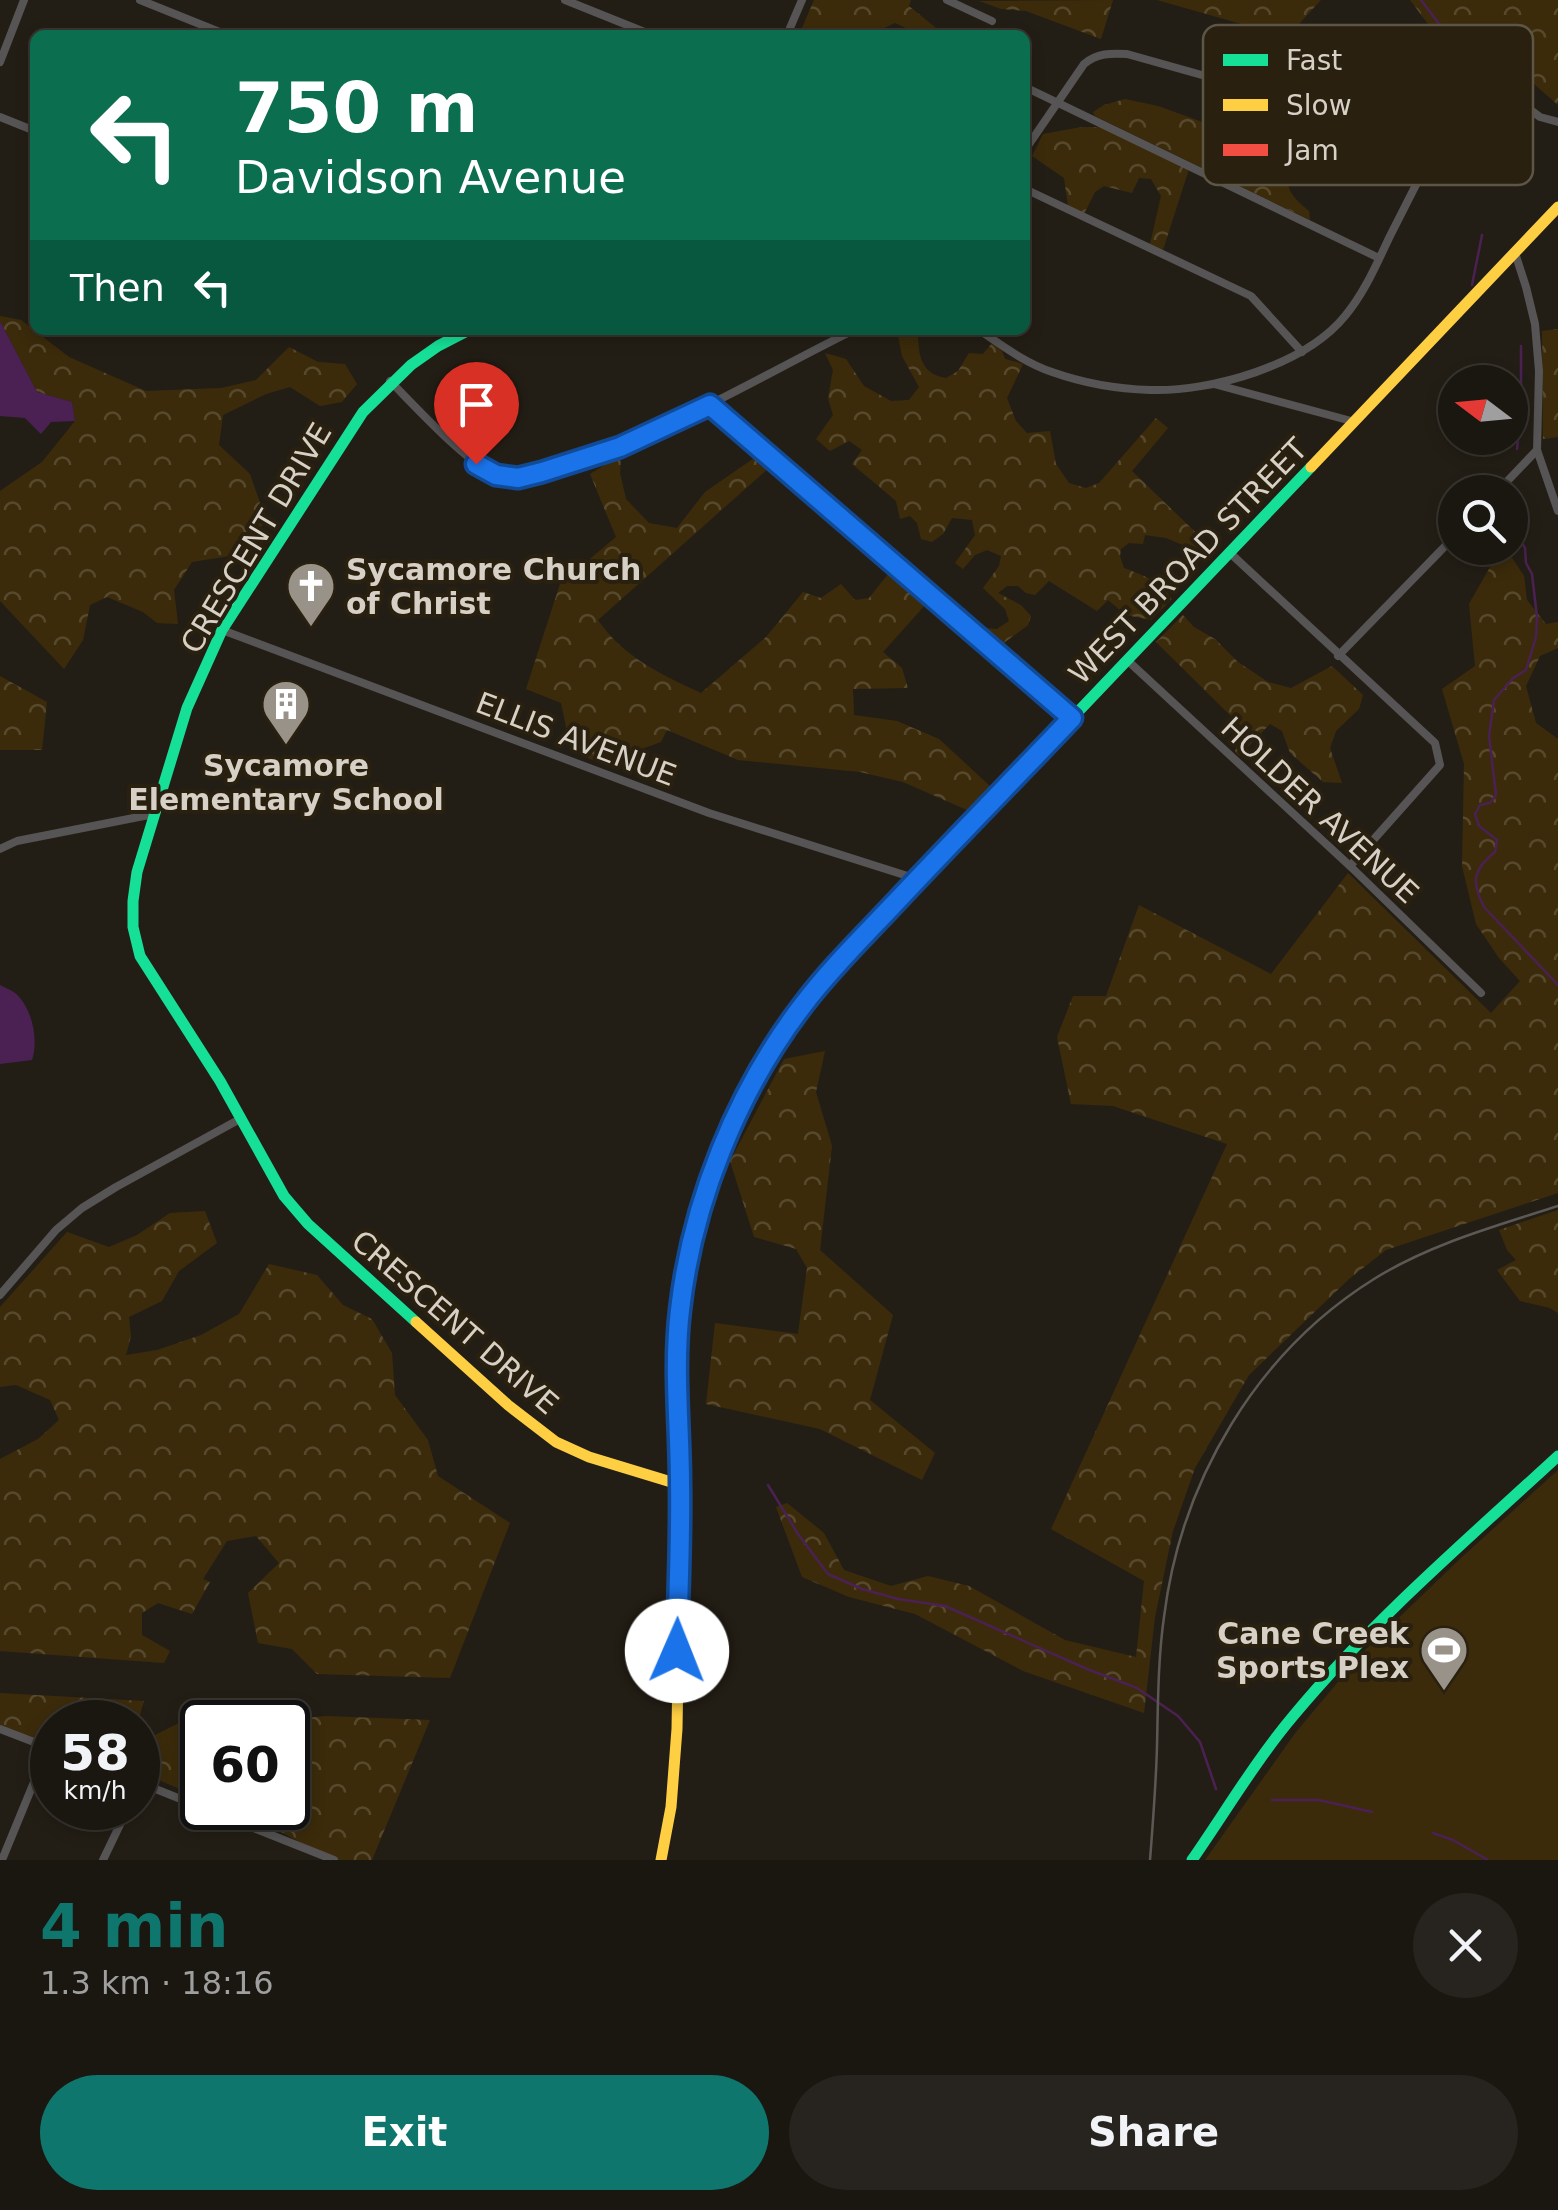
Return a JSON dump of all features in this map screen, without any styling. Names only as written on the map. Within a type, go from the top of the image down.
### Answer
[{"type":"street","points":[[0,62],[24,0]]},
{"type":"street","points":[[140,0],[215,30]]},
{"type":"street","points":[[564,0],[639,30]]},
{"type":"street","points":[[789,30],[802,0]]},
{"type":"street","points":[[947,0],[992,21]]},
{"type":"street","points":[[1030,143],[1084,64],[1094,56],[1128,54],[1203,75]]},
{"type":"street","points":[[1030,89],[1203,172]]},
{"type":"street","points":[[1533,112],[1558,122]]},
{"type":"street","points":[[0,117],[30,129]]},
{"type":"street","points":[[1229,185],[1379,258]]},
{"type":"street","points":[[987,335],[1021,359],[1049,371],[1078,380],[1152,390],[1211,384],[1272,366],[1302,352],[1346,316],[1366,285],[1416,185]]},
{"type":"street","points":[[1030,191],[1252,296],[1302,352]]},
{"type":"street","name":"WEST BROAD STREET","points":[[661,1860],[676,1772],[680,1485],[676,1370],[680,1310],[706,1191],[750,1087],[802,1005],[1558,207]]},
{"type":"street","points":[[1515,254],[1534,324],[1539,372],[1537,450],[1558,510]]},
{"type":"street","name":"CRESCENT DRIVE","points":[[459,335],[427,352],[390,382],[362,412],[222,630],[187,708],[154,814],[137,872],[133,927],[140,956],[220,1081],[284,1196],[308,1224],[533,1426],[556,1442],[590,1457],[680,1485]]},
{"type":"street","points":[[390,382],[476,464],[496,475],[518,478],[620,447],[844,335]]},
{"type":"street","points":[[1211,384],[1355,422]]},
{"type":"street","points":[[710,405],[1072,718]]},
{"type":"street","points":[[1513,475],[1537,450]]},
{"type":"street","points":[[1230,553],[1435,744],[1440,766],[1350,866]]},
{"type":"street","points":[[1338,656],[1438,553]]},
{"type":"street","name":"ELLIS AVENUE","points":[[222,630],[709,814],[918,879]]},
{"type":"street","name":"HOLDER AVENUE","points":[[1127,660],[1350,866],[1481,994]]},
{"type":"street","points":[[0,849],[16,840],[154,814]]},
{"type":"street","points":[[0,1295],[56,1230],[82,1208],[240,1119]]},
{"type":"street","points":[[1192,1860],[1291,1719],[1334,1670],[1392,1610],[1558,1456]]},
{"type":"street","points":[[0,1729],[30,1740]]},
{"type":"street","points":[[160,1792],[334,1860]]},
{"type":"street","points":[[2,1860],[30,1795]]},
{"type":"street","points":[[104,1860],[118,1830]]},
{"type":"green space","points":[[814,0],[911,0],[909,6],[940,30],[910,30],[895,23],[882,30],[801,30]]},
{"type":"green space","points":[[1113,0],[1101,39],[1026,11],[1001,9],[979,1]]},
{"type":"green space","points":[[1157,0],[1321,0],[1298,25],[1245,25]]},
{"type":"green space","points":[[1410,0],[1558,0],[1558,105],[1533,83],[1533,25],[1429,25]]},
{"type":"green space","points":[[1125,99],[1203,122],[1203,168],[1095,116],[1093,112]]},
{"type":"green space","points":[[1102,127],[1189,169],[1163,250],[1150,244],[1161,196],[1151,179],[1139,178],[1132,193],[1104,186],[1095,192],[1084,214],[1068,206],[1064,178],[1032,156],[1043,134]]},
{"type":"green space","points":[[1238,185],[1289,185],[1293,196],[1309,211],[1310,220]]},
{"type":"green space","points":[[0,316],[21,320],[30,327],[30,335],[40,335],[69,357],[146,391],[221,388],[256,380],[289,347],[318,362],[345,364],[357,384],[342,402],[320,406],[290,387],[223,415],[219,445],[250,474],[266,520],[242,554],[192,562],[174,590],[178,624],[157,623],[143,612],[107,597],[90,605],[83,640],[64,669],[0,601],[0,491],[42,462],[75,421],[72,402],[37,392]]},
{"type":"green space","points":[[1558,329],[1558,437],[1543,439],[1542,331]]},
{"type":"green space","points":[[898,335],[918,335],[922,362],[937,376],[946,378],[958,371],[969,353],[983,354],[992,343],[1005,359],[1023,364],[1007,398],[1016,421],[1027,433],[1050,431],[1056,464],[1069,483],[1086,488],[1099,483],[1156,418],[1168,428],[1132,471],[1215,551],[1205,554],[1166,538],[1145,535],[1143,544],[1129,543],[1121,549],[1124,568],[1156,583],[1172,599],[1151,620],[1126,615],[1108,600],[1097,611],[1049,581],[1035,595],[1018,586],[1007,586],[998,593],[1021,605],[1031,616],[1028,625],[1001,645],[984,628],[997,629],[1009,621],[1005,609],[983,588],[999,566],[1001,556],[987,550],[975,555],[963,569],[955,563],[975,535],[972,520],[952,518],[943,534],[932,542],[921,539],[917,523],[910,516],[900,519],[896,501],[852,464],[862,450],[849,441],[830,451],[816,439],[833,415],[828,398],[833,370],[825,353],[846,359],[864,386],[891,401],[909,400],[919,387],[902,356]]},
{"type":"green space","points":[[760,454],[772,465],[598,620],[631,655],[701,693],[766,637],[803,592],[821,598],[841,584],[855,600],[869,598],[889,573],[926,604],[883,652],[902,668],[908,688],[853,689],[854,715],[897,721],[939,739],[990,786],[967,810],[903,782],[860,772],[738,760],[667,730],[661,742],[633,752],[611,767],[573,746],[561,703],[526,689],[560,584],[616,537],[590,474],[621,455],[620,473],[626,499],[649,523],[677,528],[705,492]]},
{"type":"green space","points":[[1517,565],[1524,576],[1527,600],[1546,624],[1558,622],[1558,648],[1540,656],[1526,686],[1536,723],[1558,739],[1558,1193],[1386,1250],[1349,1279],[1249,1375],[1195,1468],[1173,1531],[1155,1617],[1144,1713],[1023,1671],[915,1614],[849,1597],[802,1577],[776,1507],[787,1503],[824,1533],[844,1570],[891,1586],[928,1576],[969,1586],[1065,1640],[1136,1657],[1144,1581],[1051,1529],[1227,1144],[1113,1106],[1071,1104],[1057,1037],[1073,996],[1106,996],[1139,905],[1271,974],[1348,873],[1491,1013],[1520,981],[1476,924],[1462,866],[1464,764],[1442,689],[1475,666],[1469,604],[1490,567]]},
{"type":"green space","points":[[1183,615],[1268,682],[1291,688],[1332,666],[1363,695],[1359,709],[1336,731],[1330,748],[1342,783],[1323,782],[1290,753],[1282,731],[1270,724],[1239,756],[1235,752],[1241,726],[1156,642]]},
{"type":"green space","points":[[0,676],[47,702],[42,750],[0,750]]},
{"type":"green space","points":[[825,1051],[816,1092],[832,1146],[820,1250],[893,1315],[870,1400],[935,1453],[922,1480],[820,1429],[706,1404],[715,1323],[798,1334],[807,1268],[796,1249],[754,1237],[730,1161],[784,1059]]},
{"type":"green space","points":[[1558,1210],[1558,1313],[1520,1301],[1497,1270],[1516,1260],[1499,1230]]},
{"type":"green space","points":[[205,1211],[217,1243],[179,1271],[162,1301],[129,1317],[131,1336],[126,1355],[157,1350],[201,1335],[239,1314],[269,1264],[317,1275],[343,1305],[372,1319],[392,1353],[395,1395],[428,1440],[438,1476],[510,1523],[450,1678],[317,1674],[292,1649],[258,1643],[248,1593],[279,1563],[256,1536],[227,1541],[203,1579],[210,1582],[192,1614],[158,1603],[142,1613],[142,1635],[170,1651],[164,1663],[0,1651],[0,1459],[38,1439],[59,1420],[50,1400],[16,1385],[0,1387],[0,1307],[67,1232],[109,1247],[137,1235],[170,1213]]},
{"type":"green space","name":"Cane Creek Sports Plex","points":[[1558,1470],[1558,1860],[1205,1860],[1296,1732],[1363,1652]]},
{"type":"green space","points":[[0,1693],[126,1700],[30,1700],[30,1739],[0,1725]]},
{"type":"green space","points":[[310,1718],[430,1720],[372,1860],[334,1860],[277,1830],[310,1830]]},
{"type":"green space","points":[[180,1723],[180,1789],[160,1781],[160,1732]]},
{"type":"shaded area","points":[[0,321],[37,392],[72,402],[75,421],[51,422],[41,434],[25,418],[0,416]]},
{"type":"shaded area","points":[[0,985],[21,999],[30,1015],[35,1043],[32,1060],[0,1064]]},
{"type":"waterway","points":[[1421,0],[1440,25]]},
{"type":"waterway","points":[[1472,285],[1482,235]]},
{"type":"waterway","points":[[1521,346],[1521,365]]},
{"type":"waterway","points":[[1527,565],[1532,574],[1536,637],[1526,670],[1513,678],[1494,700],[1489,736],[1496,795],[1490,803],[1480,805],[1475,814],[1479,826],[1497,840],[1495,852],[1478,870],[1476,883],[1484,907],[1558,985]]},
{"type":"waterway","points":[[768,1485],[828,1574],[898,1599],[945,1606],[1137,1688],[1178,1716],[1200,1742],[1216,1789]]},
{"type":"waterway","points":[[1272,1800],[1319,1800],[1372,1812]]},
{"type":"waterway","points":[[1433,1833],[1488,1860]]},
{"type":"railway","points":[[1150,1860],[1161,1649],[1173,1566],[1207,1469],[1232,1424],[1294,1343],[1374,1279],[1440,1246],[1558,1206]]},
{"type":"traffic: fast","points":[[416,1322],[308,1224],[284,1196],[220,1081],[140,956],[133,927],[133,901],[137,872],[187,708],[222,630],[363,412],[411,365],[459,335]]},
{"type":"traffic: fast","points":[[817,991],[837,965],[1311,467]]},
{"type":"traffic: fast","points":[[1192,1860],[1267,1750],[1324,1680],[1422,1581],[1558,1456]]},
{"type":"traffic: slow","points":[[1311,467],[1558,207]]},
{"type":"traffic: slow","points":[[661,1860],[671,1807],[677,1729],[681,1489],[676,1367],[689,1256],[707,1191]]},
{"type":"traffic: slow","points":[[416,1322],[508,1405],[556,1442],[589,1457],[681,1485]]},
{"type":"traffic: jam","points":[[707,1191],[753,1086],[817,991]]},
{"type":"place","name":"Sycamore Church of Christ","points":[[311,628]]},
{"type":"place","name":"Sycamore Elementary School","points":[[286,746]]},
{"type":"place","name":"Cane Creek Sports Plex","points":[[1444,1692]]},
{"type":"route","points":[[476,464],[496,475],[518,478],[542,472],[620,447],[710,405],[1072,718],[802,1005],[750,1087],[727,1138],[706,1191],[680,1310],[676,1370],[680,1485],[677,1651]]}]
